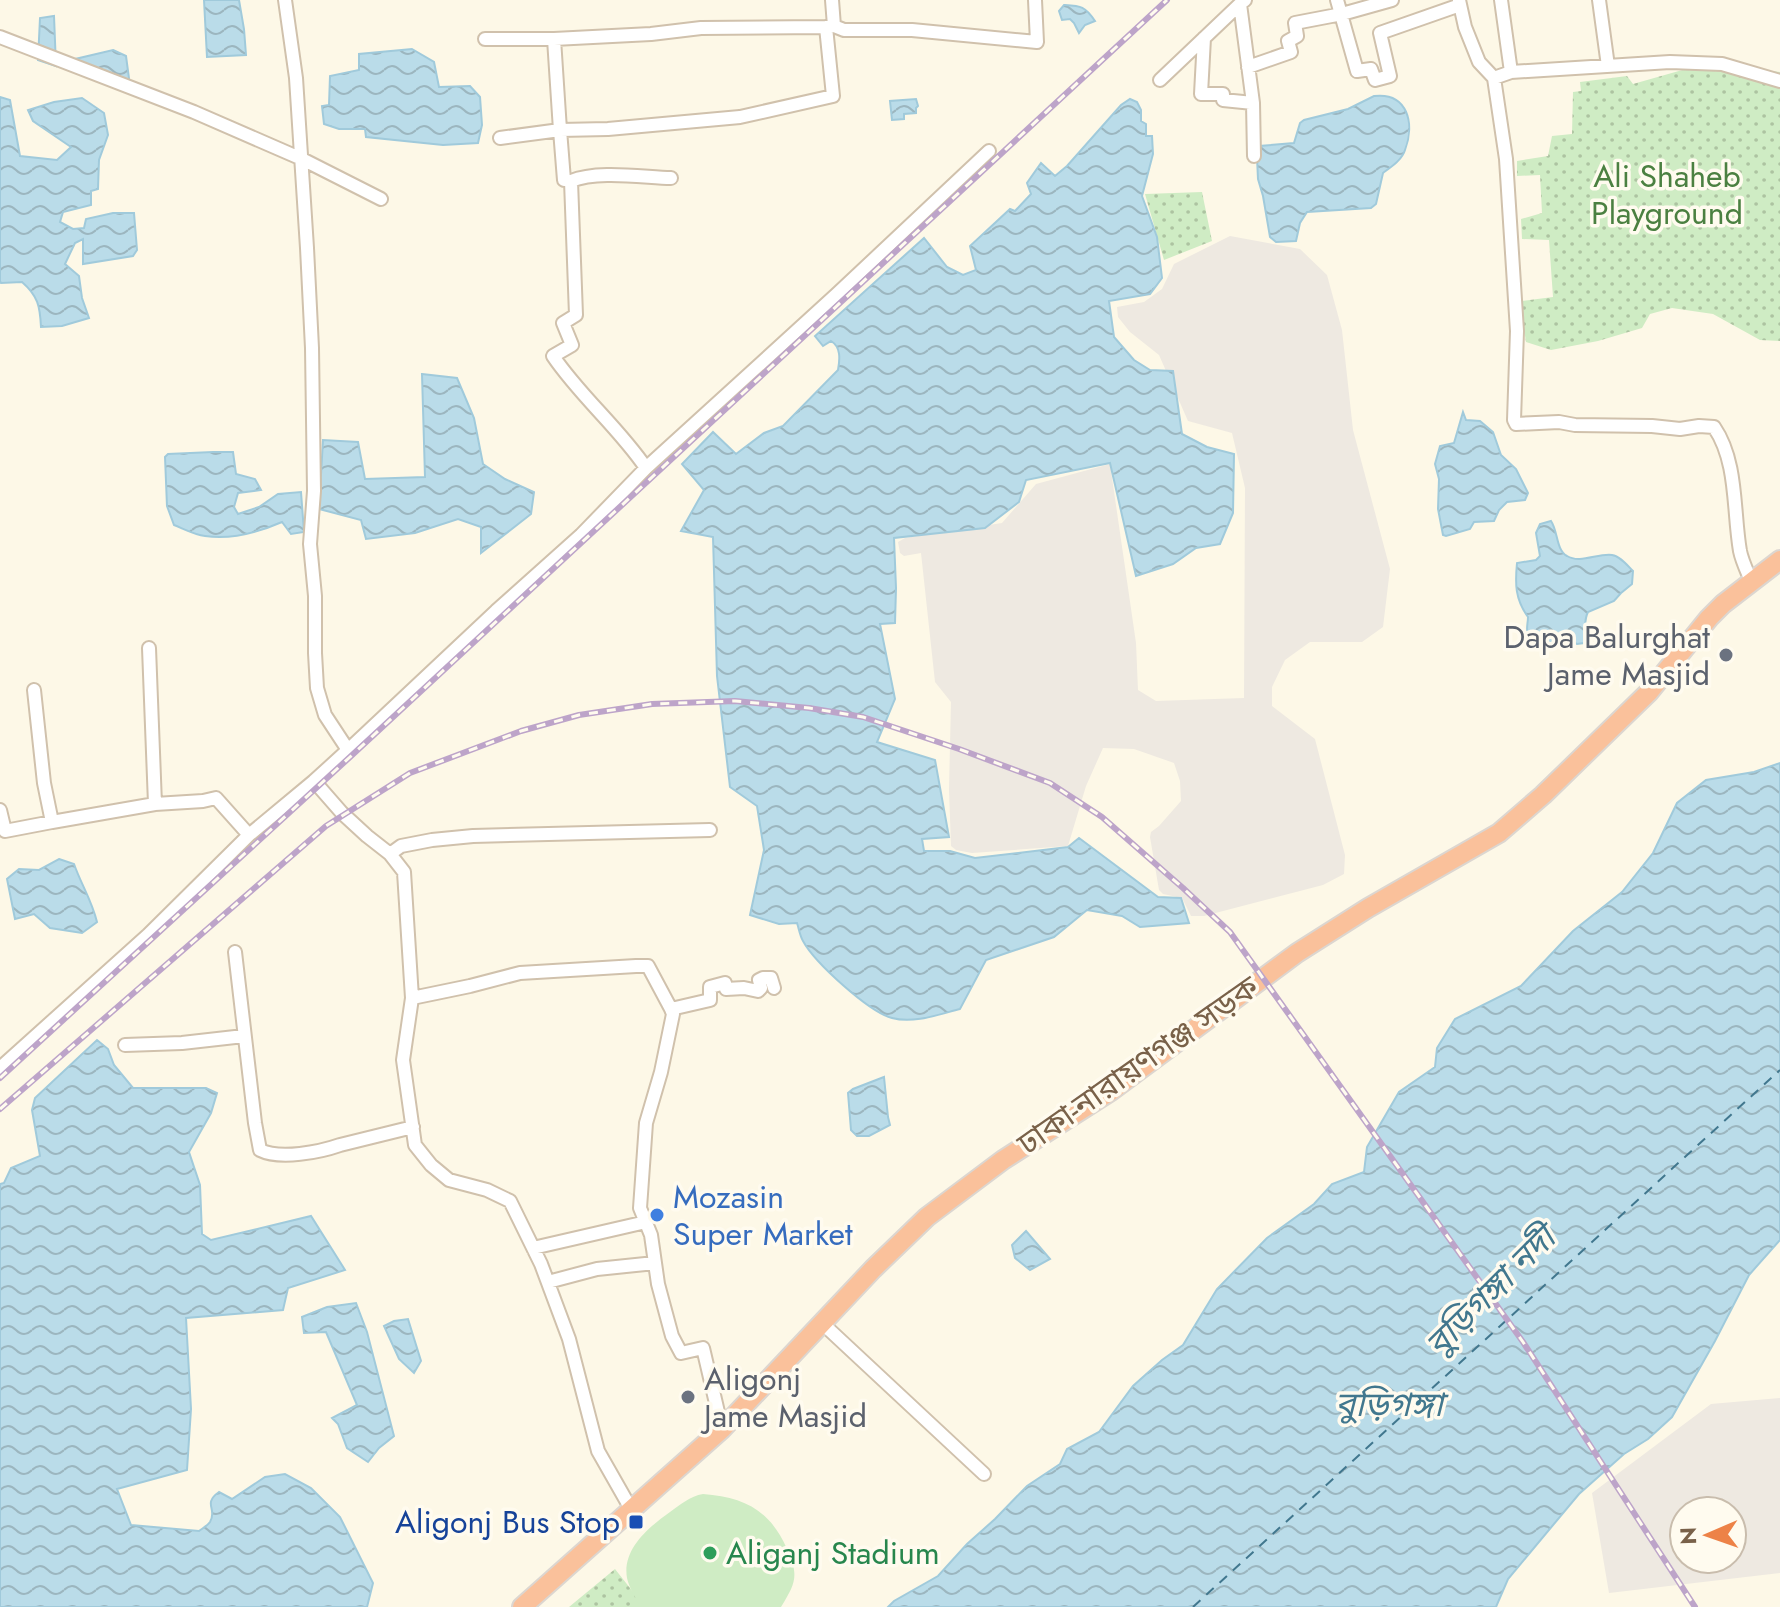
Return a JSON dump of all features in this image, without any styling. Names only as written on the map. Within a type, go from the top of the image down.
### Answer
[{"type":"highway","name":"ঢাকা-নারায়ণগঞ্জ সড়ক","points":[[522,1607],[722,1429],[873,1269],[927,1217],[1003,1160],[1111,1091],[1297,953],[1368,908],[1499,833],[1609,733],[1649,692],[1709,618],[1780,560]]},
{"type":"street","points":[[285,0],[296,78],[312,348],[314,491],[310,544],[315,596],[317,688],[325,715],[348,750]]},
{"type":"street","points":[[500,138],[560,130],[608,129],[740,117],[833,96],[832,0]]},
{"type":"street","points":[[485,39],[554,39],[701,28],[830,27],[844,30],[912,30],[1037,42],[1035,0]]},
{"type":"street","points":[[1337,0],[1357,71],[1371,69],[1375,80],[1390,76],[1380,33],[1460,2],[1465,27],[1479,62],[1494,78],[1507,168],[1517,331],[1516,424],[1559,422],[1680,429],[1714,427],[1721,437],[1727,460],[1741,555],[1751,581]]},
{"type":"street","points":[[1248,67],[1291,52],[1288,41],[1297,36],[1295,23],[1392,0]]},
{"type":"street","points":[[1501,0],[1511,72]]},
{"type":"street","points":[[1599,0],[1608,66]]},
{"type":"street","points":[[1160,80],[1242,2]]},
{"type":"street","points":[[1242,2],[1253,103],[1254,156]]},
{"type":"street","points":[[0,37],[194,112],[302,159],[381,199]]},
{"type":"street","points":[[1204,38],[1201,94],[1223,94],[1223,100],[1253,103]]},
{"type":"street","points":[[554,39],[564,180]]},
{"type":"street","points":[[1494,78],[1511,72],[1670,62],[1722,64],[1780,81]]},
{"type":"street","points":[[0,1068],[148,935],[249,835],[314,781],[581,535],[646,468],[989,151]]},
{"type":"street","points":[[646,468],[630,444],[553,356],[572,345],[563,323],[576,315],[571,181],[614,176],[671,178]]},
{"type":"street","points":[[149,648],[155,804]]},
{"type":"street","points":[[34,690],[44,783],[52,822]]},
{"type":"street","points":[[314,781],[342,813],[390,854],[404,872],[412,998],[403,1060],[415,1145],[431,1165],[449,1180],[487,1190],[510,1201],[548,1282],[569,1339],[598,1451],[631,1509]]},
{"type":"street","points":[[0,810],[5,831],[155,804],[216,798],[249,835]]},
{"type":"street","points":[[390,854],[401,846],[473,836],[710,830]]},
{"type":"street","points":[[235,952],[260,1150],[282,1155],[333,1149],[413,1127]]},
{"type":"street","points":[[412,998],[520,973],[648,966],[673,1014],[646,1123],[640,1208],[651,1235],[658,1284],[672,1336],[681,1353],[703,1348],[722,1429]]},
{"type":"street","points":[[671,1009],[710,1000],[710,987],[717,984],[725,983],[726,989],[758,991],[761,988],[759,980],[771,978],[774,988]]},
{"type":"street","points":[[125,1045],[244,1036]]},
{"type":"street","points":[[533,1248],[646,1222]]},
{"type":"street","points":[[548,1282],[597,1269],[655,1263]]},
{"type":"street","points":[[822,1323],[984,1474]]},
{"type":"shaded area","points":[[1230,236],[1300,249],[1327,275],[1342,330],[1353,430],[1390,569],[1383,627],[1362,642],[1310,642],[1285,660],[1272,687],[1272,706],[1315,739],[1345,855],[1344,874],[1323,885],[1204,916],[1191,916],[1182,898],[1163,894],[1159,890],[1150,837],[1151,832],[1181,801],[1180,781],[1174,763],[1134,749],[1103,748],[1086,786],[1068,846],[972,853],[951,846],[951,702],[935,682],[921,553],[904,556],[900,553],[898,542],[905,538],[1002,523],[1036,484],[1110,464],[1136,643],[1138,690],[1156,701],[1244,698],[1245,488],[1232,433],[1188,421],[1159,355],[1130,332],[1118,317],[1117,307],[1144,302],[1162,289],[1174,264]]},
{"type":"shaded area","points":[[1780,1398],[1780,1573],[1609,1593],[1592,1493],[1711,1404]]},
{"type":"green space","name":"Ali Shaheb Playground","points":[[1707,63],[1780,72],[1780,341],[1760,340],[1713,314],[1672,308],[1650,314],[1642,328],[1598,341],[1551,350],[1526,342],[1522,301],[1553,297],[1549,240],[1522,239],[1521,219],[1542,213],[1540,175],[1517,176],[1517,161],[1548,156],[1552,136],[1572,134],[1573,92],[1581,91],[1580,82],[1627,76],[1633,84]]},
{"type":"green space","points":[[1202,192],[1212,241],[1164,260],[1145,194]]},
{"type":"green space","name":"Aliganj Stadium","points":[[703,1494],[743,1502],[772,1524],[791,1558],[794,1572],[793,1585],[781,1607],[640,1607],[627,1578],[633,1548],[662,1518],[689,1499]]},
{"type":"green space","points":[[615,1569],[645,1607],[569,1607]]},
{"type":"water","points":[[204,0],[239,0],[246,55],[207,57]]},
{"type":"water","points":[[1064,5],[1082,8],[1095,21],[1085,25],[1079,33],[1070,19],[1062,20],[1059,11]]},
{"type":"water","points":[[54,16],[56,66],[38,60],[40,18]]},
{"type":"water","points":[[412,49],[434,62],[439,87],[470,86],[480,97],[482,125],[478,143],[443,145],[366,137],[365,129],[339,129],[324,124],[322,106],[329,105],[330,76],[359,70],[359,54]]},
{"type":"water","points":[[113,50],[126,56],[130,86],[125,92],[71,60]]},
{"type":"water","points":[[1374,96],[1395,99],[1409,120],[1404,154],[1383,173],[1376,204],[1371,208],[1307,212],[1300,223],[1296,241],[1276,242],[1270,237],[1258,179],[1259,146],[1294,143],[1300,123],[1304,120],[1348,109]]},
{"type":"water","points":[[0,97],[10,100],[20,156],[57,160],[71,147],[33,121],[28,110],[82,98],[104,113],[108,135],[99,160],[98,189],[91,191],[91,205],[63,212],[60,222],[73,229],[84,228],[86,219],[113,213],[134,213],[137,250],[133,256],[83,264],[83,239],[75,243],[65,264],[79,276],[89,318],[62,326],[41,327],[40,313],[32,292],[22,282],[0,281]]},
{"type":"water","points":[[916,99],[916,113],[892,120],[890,101]]},
{"type":"water","points":[[1130,99],[1137,102],[1141,110],[1146,136],[1152,136],[1153,154],[1142,196],[1157,237],[1162,278],[1150,294],[1109,301],[1114,337],[1134,360],[1150,370],[1173,371],[1182,434],[1207,447],[1234,454],[1233,513],[1220,544],[1196,548],[1173,564],[1136,576],[1110,463],[1026,480],[1019,502],[985,528],[894,538],[895,623],[880,624],[895,699],[877,742],[935,760],[949,837],[922,839],[924,851],[950,851],[975,858],[1068,847],[1079,838],[1158,897],[1181,898],[1189,923],[1140,927],[1122,916],[1087,910],[1054,937],[986,960],[960,1009],[918,1019],[892,1018],[870,1007],[830,973],[803,941],[797,923],[779,924],[750,915],[764,850],[757,806],[730,787],[717,676],[713,537],[681,531],[704,490],[682,464],[713,432],[736,454],[764,433],[783,426],[838,370],[837,347],[831,341],[823,346],[815,336],[924,238],[947,267],[963,275],[976,270],[970,246],[1010,209],[1015,211],[1031,194],[1027,183],[1041,163],[1055,176]]},
{"type":"water","points":[[422,374],[457,378],[474,418],[483,464],[505,479],[534,492],[531,514],[481,553],[481,527],[458,519],[415,533],[366,539],[361,520],[319,509],[323,440],[358,442],[365,479],[425,477]]},
{"type":"water","points":[[1463,412],[1466,420],[1480,421],[1493,432],[1501,455],[1516,469],[1528,493],[1525,500],[1507,502],[1494,521],[1474,522],[1470,529],[1446,536],[1443,535],[1438,509],[1439,479],[1435,464],[1440,446],[1454,443]]},
{"type":"water","points":[[233,452],[236,474],[255,479],[261,490],[238,493],[234,507],[238,514],[259,507],[278,494],[301,492],[304,532],[291,534],[282,522],[244,534],[215,537],[174,525],[167,506],[165,457],[168,454]]},
{"type":"water","points":[[1551,521],[1561,549],[1567,556],[1578,559],[1612,555],[1633,571],[1632,584],[1614,601],[1588,612],[1584,643],[1577,644],[1567,639],[1541,644],[1532,641],[1527,632],[1528,617],[1517,591],[1517,563],[1536,560],[1540,556],[1536,533],[1540,524]]},
{"type":"water","name":"বুড়িগঙ্গা","points":[[1780,763],[1780,1240],[1749,1275],[1672,1417],[1579,1494],[1508,1579],[1496,1607],[888,1607],[938,1576],[1027,1486],[1060,1464],[1067,1449],[1099,1432],[1133,1386],[1183,1345],[1217,1289],[1267,1238],[1314,1204],[1332,1184],[1364,1172],[1367,1147],[1399,1092],[1435,1067],[1437,1048],[1455,1019],[1521,986],[1573,931],[1622,892],[1653,853],[1677,803],[1706,780],[1754,772]]},
{"type":"water","points":[[59,859],[74,864],[95,914],[97,922],[82,933],[50,928],[34,914],[15,919],[7,879],[19,869],[39,870]]},
{"type":"water","points":[[97,1040],[108,1049],[114,1065],[133,1088],[206,1088],[217,1093],[211,1113],[189,1152],[200,1185],[202,1234],[211,1240],[311,1216],[345,1270],[288,1288],[283,1310],[186,1318],[191,1409],[187,1470],[117,1489],[131,1525],[199,1531],[210,1522],[211,1503],[219,1492],[232,1499],[265,1477],[285,1474],[311,1488],[340,1517],[373,1583],[367,1607],[0,1607],[0,1184],[4,1183],[11,1168],[40,1156],[32,1110],[35,1098]]},
{"type":"water","points":[[884,1077],[890,1125],[869,1136],[857,1136],[851,1130],[848,1093]]},
{"type":"water","points":[[1026,1231],[1050,1259],[1030,1270],[1015,1258],[1012,1245]]},
{"type":"water","points":[[356,1303],[367,1332],[394,1436],[368,1462],[347,1448],[338,1424],[332,1418],[357,1405],[326,1332],[304,1333],[302,1317],[327,1307]]},
{"type":"water","points":[[408,1319],[421,1361],[414,1373],[399,1359],[384,1326]]},
{"type":"ferry route","points":[[1193,1607],[1780,1070]]},
{"type":"railway","points":[[0,1078],[1167,0]]},
{"type":"railway","points":[[0,1109],[326,826],[410,773],[521,731],[579,715],[652,704],[735,701],[863,717],[1050,783],[1102,817],[1230,932],[1523,1342],[1695,1607]]},
{"type":"place","name":"Dapa Balurghat Jame Masjid","points":[[1726,655]]},
{"type":"place","name":"Mozasin Super Market","points":[[657,1215]]},
{"type":"place","name":"Aligonj Jame Masjid","points":[[688,1397]]},
{"type":"place","name":"Aligonj Bus Stop","points":[[636,1522]]},
{"type":"place","name":"Aliganj Stadium","points":[[710,1553]]},
{"type":"water label","name":"বুড়িগঙ্গা নদী","points":[[1490,1291]]}]
